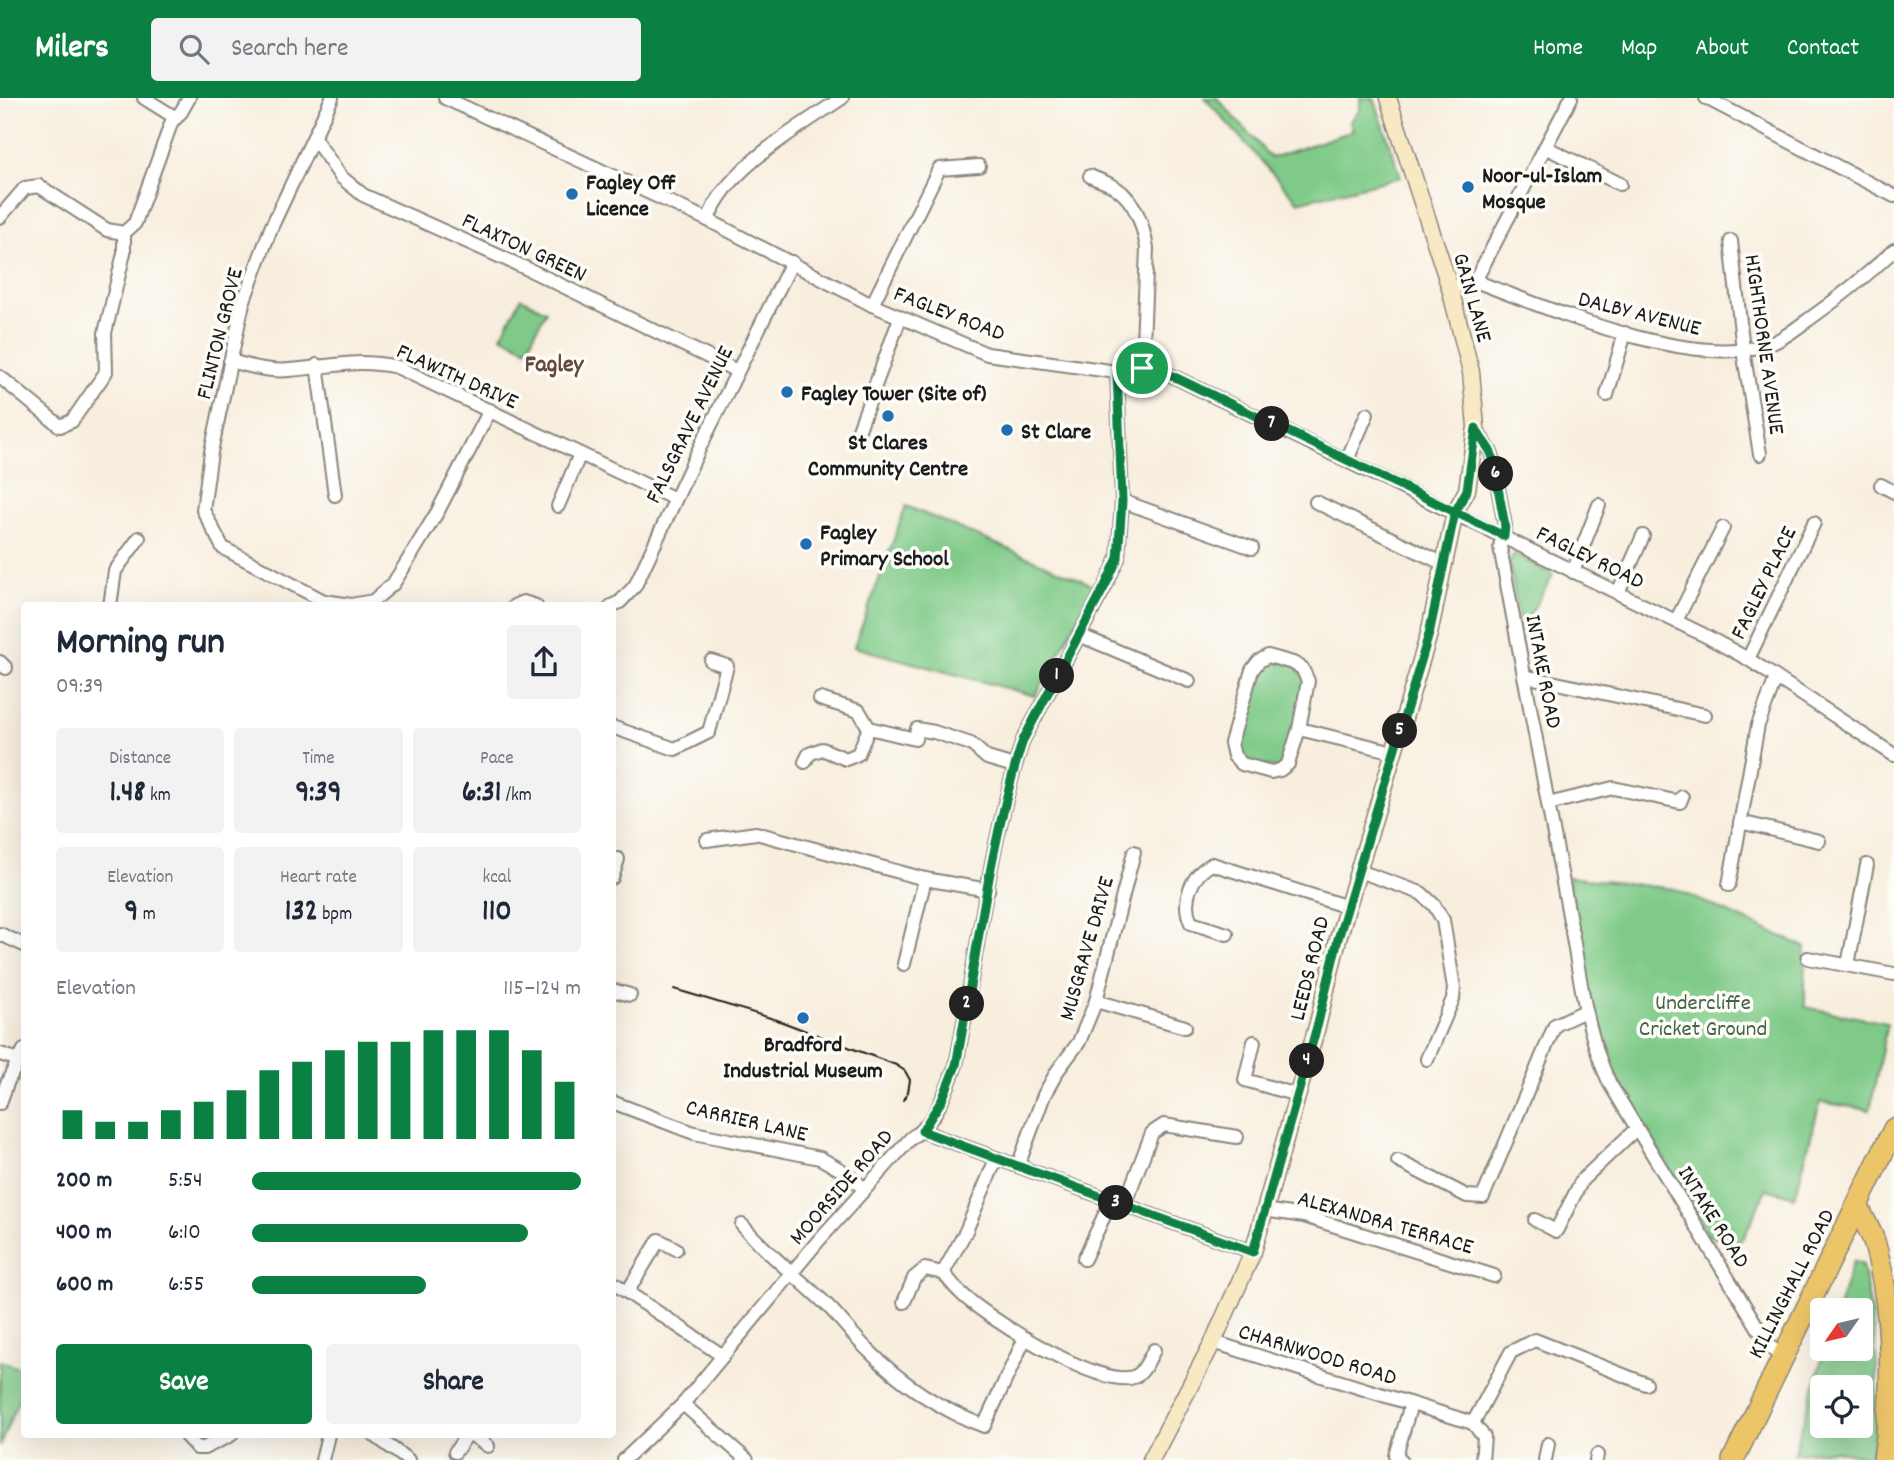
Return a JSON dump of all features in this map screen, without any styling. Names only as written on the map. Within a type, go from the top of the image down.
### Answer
[{"type":"highway","name":"KILLINGHALL ROAD","points":[[1733,1460],[1894,1129]]},
{"type":"highway","points":[[1858,1207],[1873,1240],[1887,1304],[1893,1374],[1889,1437],[1884,1460]]},
{"type":"street","points":[[144,98],[176,118]]},
{"type":"street","points":[[0,377],[60,426],[72,421],[106,372],[104,333],[124,253],[124,233],[135,223],[172,121],[189,98]]},
{"type":"street","name":"FLINTON GROVE","points":[[331,602],[324,601],[223,548],[203,510],[211,452],[243,303],[271,228],[332,98]]},
{"type":"street","name":"FAGLEY ROAD","points":[[445,98],[708,220],[872,305],[987,354],[1117,372],[1154,367],[1676,621],[1748,659],[1894,755]]},
{"type":"street","points":[[708,220],[712,206],[733,180],[778,142],[842,98]]},
{"type":"street","name":"GAIN LANE","points":[[1388,98],[1450,288],[1471,372],[1476,428],[1467,490],[1455,512]]},
{"type":"street","points":[[1450,288],[1475,281],[1571,98]]},
{"type":"street","points":[[1706,98],[1894,197]]},
{"type":"street","name":"FLAXTON GREEN","points":[[314,138],[341,177],[363,195],[530,270],[737,371]]},
{"type":"street","points":[[1545,147],[1619,184]]},
{"type":"street","points":[[872,305],[939,169],[979,166]]},
{"type":"street","points":[[1090,176],[1117,188],[1139,216],[1144,229],[1147,248],[1142,368]]},
{"type":"street","points":[[0,217],[24,188],[39,186],[107,230],[124,233]]},
{"type":"street","name":"HIGHTHORNE AVENUE","points":[[1731,241],[1743,350],[1760,454]]},
{"type":"street","name":"DALBY AVENUE","points":[[1475,281],[1582,321],[1625,333],[1696,348],[1743,350],[1758,348],[1784,337],[1846,293],[1894,250]]},
{"type":"street","name":"FALSGRAVE AVENUE","points":[[616,603],[635,586],[792,262]]},
{"type":"street","points":[[858,432],[900,318]]},
{"type":"street","points":[[1607,395],[1625,333]]},
{"type":"street","name":"FLAWITH DRIVE","points":[[230,361],[269,370],[363,362],[397,367],[675,499]]},
{"type":"street","points":[[317,365],[335,495]]},
{"type":"street","name":"MOORSIDE ROAD","points":[[624,1460],[683,1404],[865,1189],[911,1138],[922,1131],[942,1100],[956,1065],[1014,766],[1023,740],[1118,558],[1122,501],[1117,372]]},
{"type":"street","points":[[374,602],[393,584],[438,511],[490,410]]},
{"type":"street","points":[[1347,460],[1367,414]]},
{"type":"street","name":"INTAKE ROAD","points":[[1476,428],[1492,455],[1505,526],[1500,547],[1585,1011],[1601,1065],[1636,1129],[1766,1341],[1781,1358]]},
{"type":"street","points":[[558,506],[580,454]]},
{"type":"street","points":[[1881,485],[1894,492]]},
{"type":"street","points":[[1122,501],[1252,548]]},
{"type":"street","points":[[1316,502],[1444,564]]},
{"type":"street","points":[[1573,572],[1599,505]]},
{"type":"street","name":"LEEDS ROAD","points":[[1151,1460],[1213,1342],[1253,1252],[1348,907],[1429,634],[1455,512]]},
{"type":"street","name":"FAGLEY PLACE","points":[[1748,659],[1814,523]]},
{"type":"street","points":[[1676,621],[1723,528]]},
{"type":"street","points":[[1618,593],[1643,536]]},
{"type":"street","points":[[111,602],[115,571],[139,538]]},
{"type":"street","points":[[1079,635],[1189,681]]},
{"type":"street","points":[[1268,656],[1302,668],[1308,681],[1299,729],[1288,764],[1280,770],[1271,772],[1242,764],[1234,756],[1230,743],[1252,670],[1259,661],[1268,656]]},
{"type":"street","points":[[616,728],[675,749],[709,732],[727,666],[711,662]]},
{"type":"street","points":[[1524,676],[1704,715]]},
{"type":"street","points":[[1729,885],[1758,725],[1776,678]]},
{"type":"street","points":[[820,699],[859,711],[869,728],[915,740],[917,729],[934,732],[971,744],[987,758],[1014,766]]},
{"type":"street","points":[[805,762],[809,754],[822,749],[846,759],[858,754],[869,728]]},
{"type":"street","points":[[1299,729],[1394,752]]},
{"type":"street","points":[[1548,804],[1613,788],[1680,802],[1682,797]]},
{"type":"street","points":[[1740,822],[1819,841]]},
{"type":"street","points":[[707,840],[756,833],[925,879],[988,890]]},
{"type":"street","name":"MUSGRAVE DRIVE","points":[[1018,1166],[1044,1095],[1079,1042],[1096,1001],[1134,852]]},
{"type":"street","points":[[616,865],[618,859]]},
{"type":"street","points":[[1227,934],[1191,923],[1186,912],[1194,880],[1200,870],[1212,864],[1348,907]]},
{"type":"street","points":[[1848,965],[1867,865]]},
{"type":"street","points":[[1359,872],[1421,893],[1434,905],[1443,920],[1454,988],[1453,999],[1427,1059]]},
{"type":"street","points":[[904,964],[925,879]]},
{"type":"street","points":[[0,934],[21,944]]},
{"type":"street","points":[[1808,958],[1894,974]]},
{"type":"street","points":[[616,991],[630,995]]},
{"type":"street","points":[[1096,1001],[1185,1027]]},
{"type":"street","points":[[1398,1161],[1467,1196],[1483,1196],[1555,1026],[1585,1011]]},
{"type":"street","points":[[1254,1042],[1245,1080],[1297,1095]]},
{"type":"street","points":[[0,1054],[21,1055]]},
{"type":"street","points":[[0,1103],[21,1057]]},
{"type":"street","name":"CARRIER LANE","points":[[616,1104],[694,1133],[820,1158],[865,1189]]},
{"type":"street","points":[[1124,1206],[1152,1133],[1164,1125],[1237,1137]]},
{"type":"street","points":[[1535,1220],[1556,1231],[1582,1180],[1636,1129]]},
{"type":"street","points":[[922,1131],[1253,1252]]},
{"type":"street","points":[[943,1273],[966,1231],[996,1159]]},
{"type":"street","points":[[1084,1259],[1111,1201]]},
{"type":"street","name":"ALEXANDRA TERRACE","points":[[1265,1210],[1304,1216],[1494,1276]]},
{"type":"street","points":[[742,1225],[766,1253],[829,1307],[867,1350],[916,1392],[958,1416],[984,1426],[1025,1338]]},
{"type":"street","points":[[628,1291],[659,1240],[676,1249]]},
{"type":"street","points":[[904,1302],[914,1278],[925,1269],[943,1273],[961,1294],[995,1319],[1086,1370],[1129,1377],[1140,1373],[1154,1350]]},
{"type":"street","points":[[616,1284],[723,1356]]},
{"type":"street","points":[[1482,1460],[1484,1437],[1473,1423],[1511,1352],[1535,1340],[1646,1384]]},
{"type":"street","name":"CHARNWOOD ROAD","points":[[1213,1342],[1473,1423]]},
{"type":"street","points":[[683,1404],[747,1460]]},
{"type":"street","name":"CHARNWOOD ROAD","points":[[1401,1460],[1396,1456],[1411,1404]]},
{"type":"street","points":[[188,1438],[197,1448],[204,1448],[225,1438]]},
{"type":"street","points":[[322,1460],[327,1438]]},
{"type":"street","points":[[378,1438],[408,1460]]},
{"type":"street","points":[[455,1452],[467,1438]]},
{"type":"street","points":[[474,1438],[488,1446]]},
{"type":"street","points":[[1545,1460],[1548,1444]]},
{"type":"street","points":[[190,1460],[197,1448]]},
{"type":"green space","points":[[1205,98],[1217,98],[1271,158],[1353,131],[1350,122],[1360,110],[1360,98],[1374,98],[1401,177],[1298,202]]},
{"type":"green space","points":[[521,298],[546,311],[527,349],[501,336]]},
{"type":"green space","points":[[906,506],[1096,586],[1035,696],[854,647]]},
{"type":"green space","points":[[1514,554],[1553,575],[1521,630],[1509,562]]},
{"type":"green space","points":[[1259,661],[1293,663],[1308,681],[1280,770],[1234,756],[1252,671]]},
{"type":"green space","name":"Undercliffe Cricket Ground","points":[[1568,877],[1675,889],[1805,947],[1805,1007],[1887,1023],[1870,1110],[1820,1102],[1795,1197],[1766,1189],[1744,1237],[1729,1248],[1719,1238],[1708,1236],[1615,1075],[1591,1003]]},
{"type":"green space","points":[[1853,1261],[1862,1265],[1868,1298],[1841,1298]]},
{"type":"green space","points":[[1873,1329],[1877,1361],[1877,1409],[1874,1433],[1870,1458],[1834,1450],[1794,1453],[1810,1399],[1810,1438],[1873,1438],[1873,1375],[1817,1375],[1821,1362],[1872,1362]]},
{"type":"green space","points":[[0,1361],[21,1369],[21,1394],[0,1446]]},
{"type":"tram line","points":[[674,989],[777,1020],[896,1065],[905,1071],[910,1080],[903,1100]]},
{"type":"place","name":"Noor-ul-Islam Mosque","points":[[1468,187]]},
{"type":"place","name":"Fagley Off Licence","points":[[572,194]]},
{"type":"place","name":"Fagley Tower (Site of)","points":[[787,392]]},
{"type":"place","name":"St Clares Community Centre","points":[[888,416]]},
{"type":"place","name":"St Clare","points":[[1007,430]]},
{"type":"place","name":"Fagley Primary School","points":[[806,544]]},
{"type":"place","name":"Bradford Industrial Museum","points":[[803,1018]]},
{"type":"district","name":"Fagley","points":[[554,363]]},
{"type":"route","points":[[1142,368],[1117,372],[1122,501],[1118,558],[1023,740],[1014,766],[956,1065],[942,1100],[922,1131],[1253,1252],[1318,1023],[1338,939],[1429,634],[1455,512],[1504,536],[1505,526],[1492,455],[1476,428],[1467,490],[1455,512],[1154,367],[1142,368]]}]
